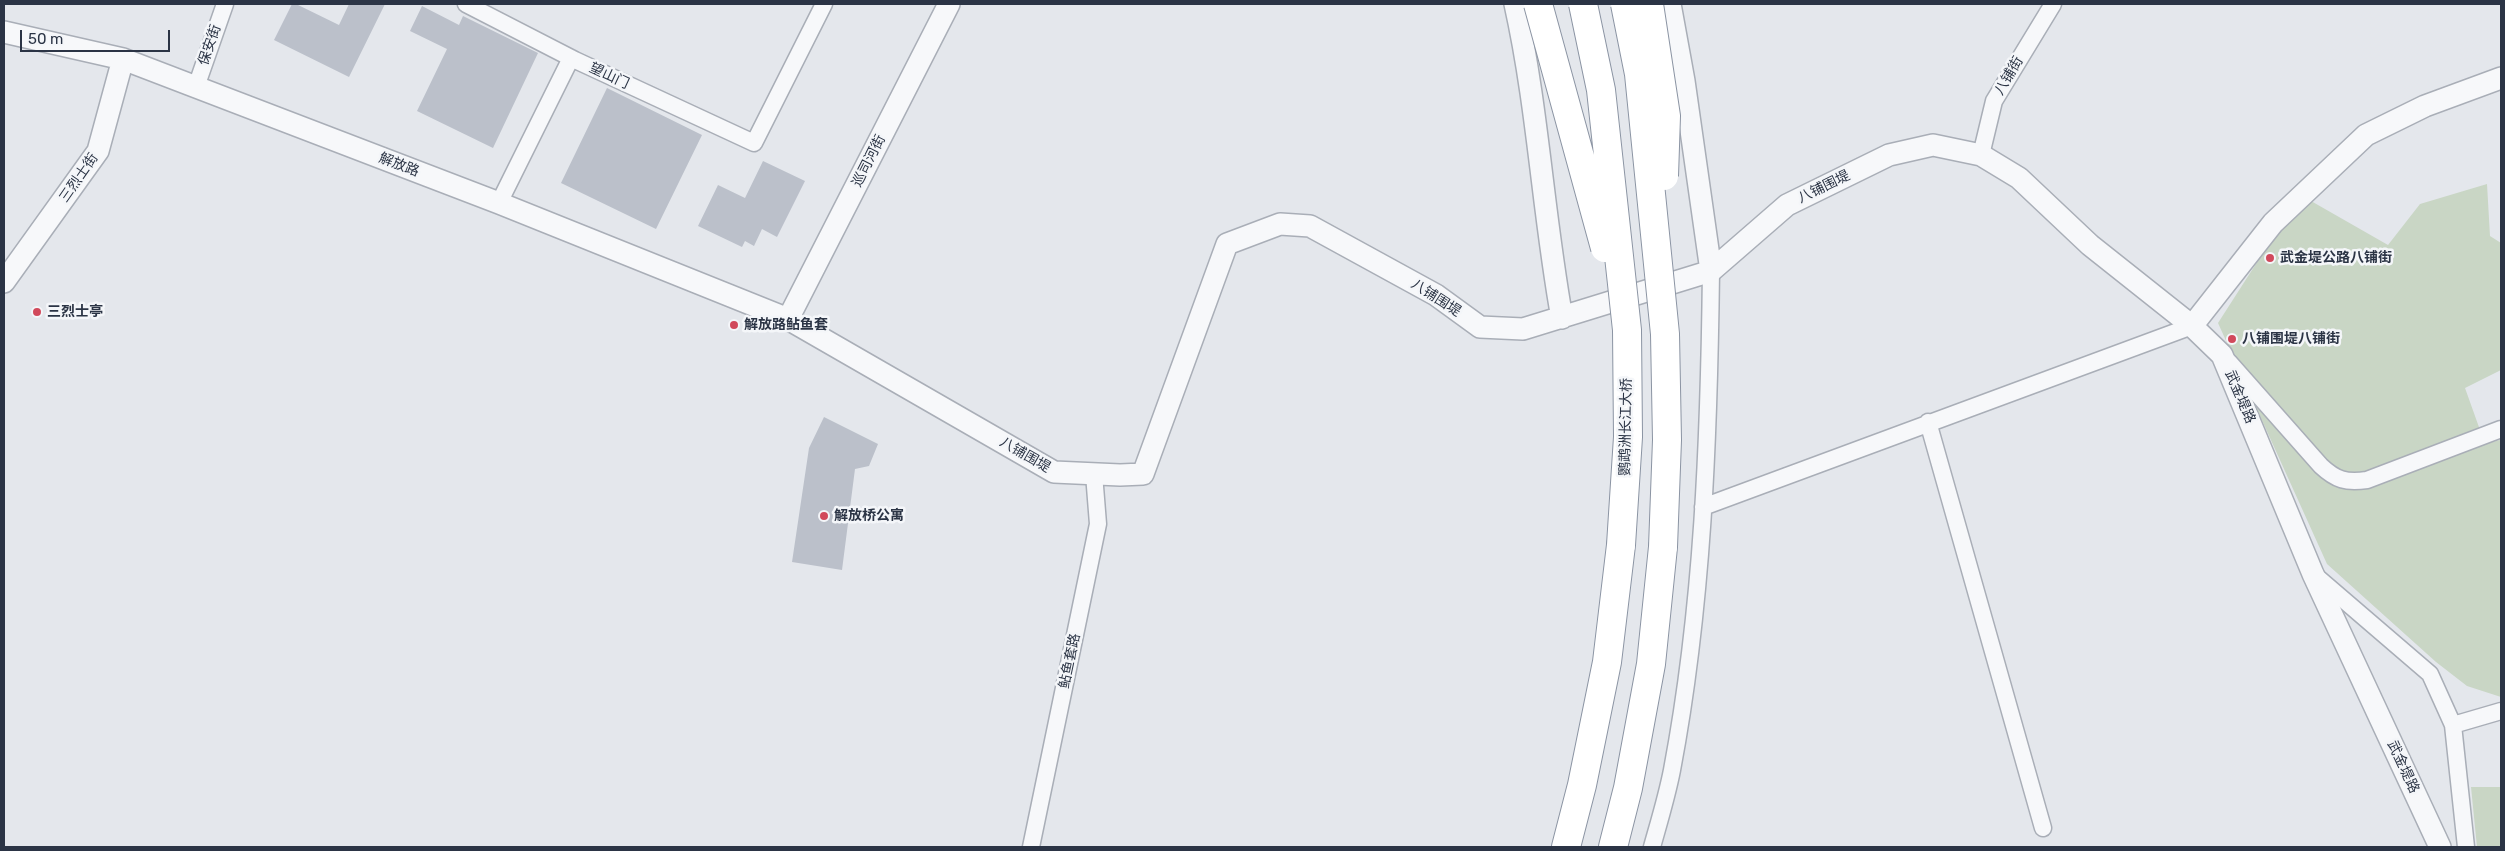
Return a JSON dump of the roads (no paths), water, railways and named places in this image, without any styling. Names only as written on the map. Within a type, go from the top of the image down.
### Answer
[{"type":"highway","points":[[1538,4],[1627,330]]},
{"type":"highway","name":"鹦鹉洲长江大桥","points":[[1566,847],[1582,785],[1607,662],[1620,555],[1628,437],[1627,330],[1601,90],[1583,4]]},
{"type":"highway","points":[[1625,4],[1639,74],[1662,290]]},
{"type":"highway","points":[[1613,847],[1628,788],[1651,664],[1663,547],[1667,440],[1662,290],[1666,116],[1649,4]]},
{"type":"street","name":"保安街","points":[[196,87],[224,4]]},
{"type":"street","name":"望山门","points":[[466,4],[571,58],[754,143],[824,4]]},
{"type":"street","name":"巡司河街","points":[[788,319],[949,4]]},
{"type":"street","points":[[1516,4],[1526,49],[1546,199],[1551,255],[1562,318]]},
{"type":"street","points":[[1652,847],[1672,771],[1700,578],[1710,382],[1711,271],[1684,81],[1670,4]]},
{"type":"street","name":"八铺街","points":[[1981,155],[1994,101],[2053,4]]},
{"type":"street","name":"解放路","points":[[4,32],[123,59],[499,203],[788,319]]},
{"type":"street","points":[[499,203],[571,58]]},
{"type":"street","name":"三烈士街","points":[[4,282],[98,151],[123,59]]},
{"type":"street","points":[[1703,508],[1928,422],[2192,326],[2280,216],[2366,135],[2425,106],[2501,78]]},
{"type":"street","name":"八铺围堤","points":[[788,319],[1054,472],[1143,474],[1227,244],[1280,224],[1310,226],[1436,295],[1480,327],[1523,329],[1711,271],[1787,205],[1889,155],[1933,146],[1981,155],[2019,178],[2090,245],[2192,326]]},
{"type":"street","name":"武金堤路","points":[[2192,326],[2222,355],[2313,574],[2440,847]]},
{"type":"street","points":[[2222,355],[2321,466],[2333,477],[2349,482],[2366,480],[2501,429]]},
{"type":"street","points":[[1928,422],[2043,828]]},
{"type":"street","name":"鲇鱼套路","points":[[1031,847],[1098,524],[1094,474]]},
{"type":"street","points":[[2313,574],[2430,674],[2453,725],[2466,847]]},
{"type":"street","points":[[2453,725],[2501,711]]},
{"type":"place","name":"武金堤公路八铺街","points":[[2270,258]]},
{"type":"place","name":"三烈士亭","points":[[37,312]]},
{"type":"place","name":"解放路鲇鱼套","points":[[734,325]]},
{"type":"place","name":"八铺围堤八铺街","points":[[2232,339]]},
{"type":"place","name":"解放桥公寓","points":[[824,516]]}]
